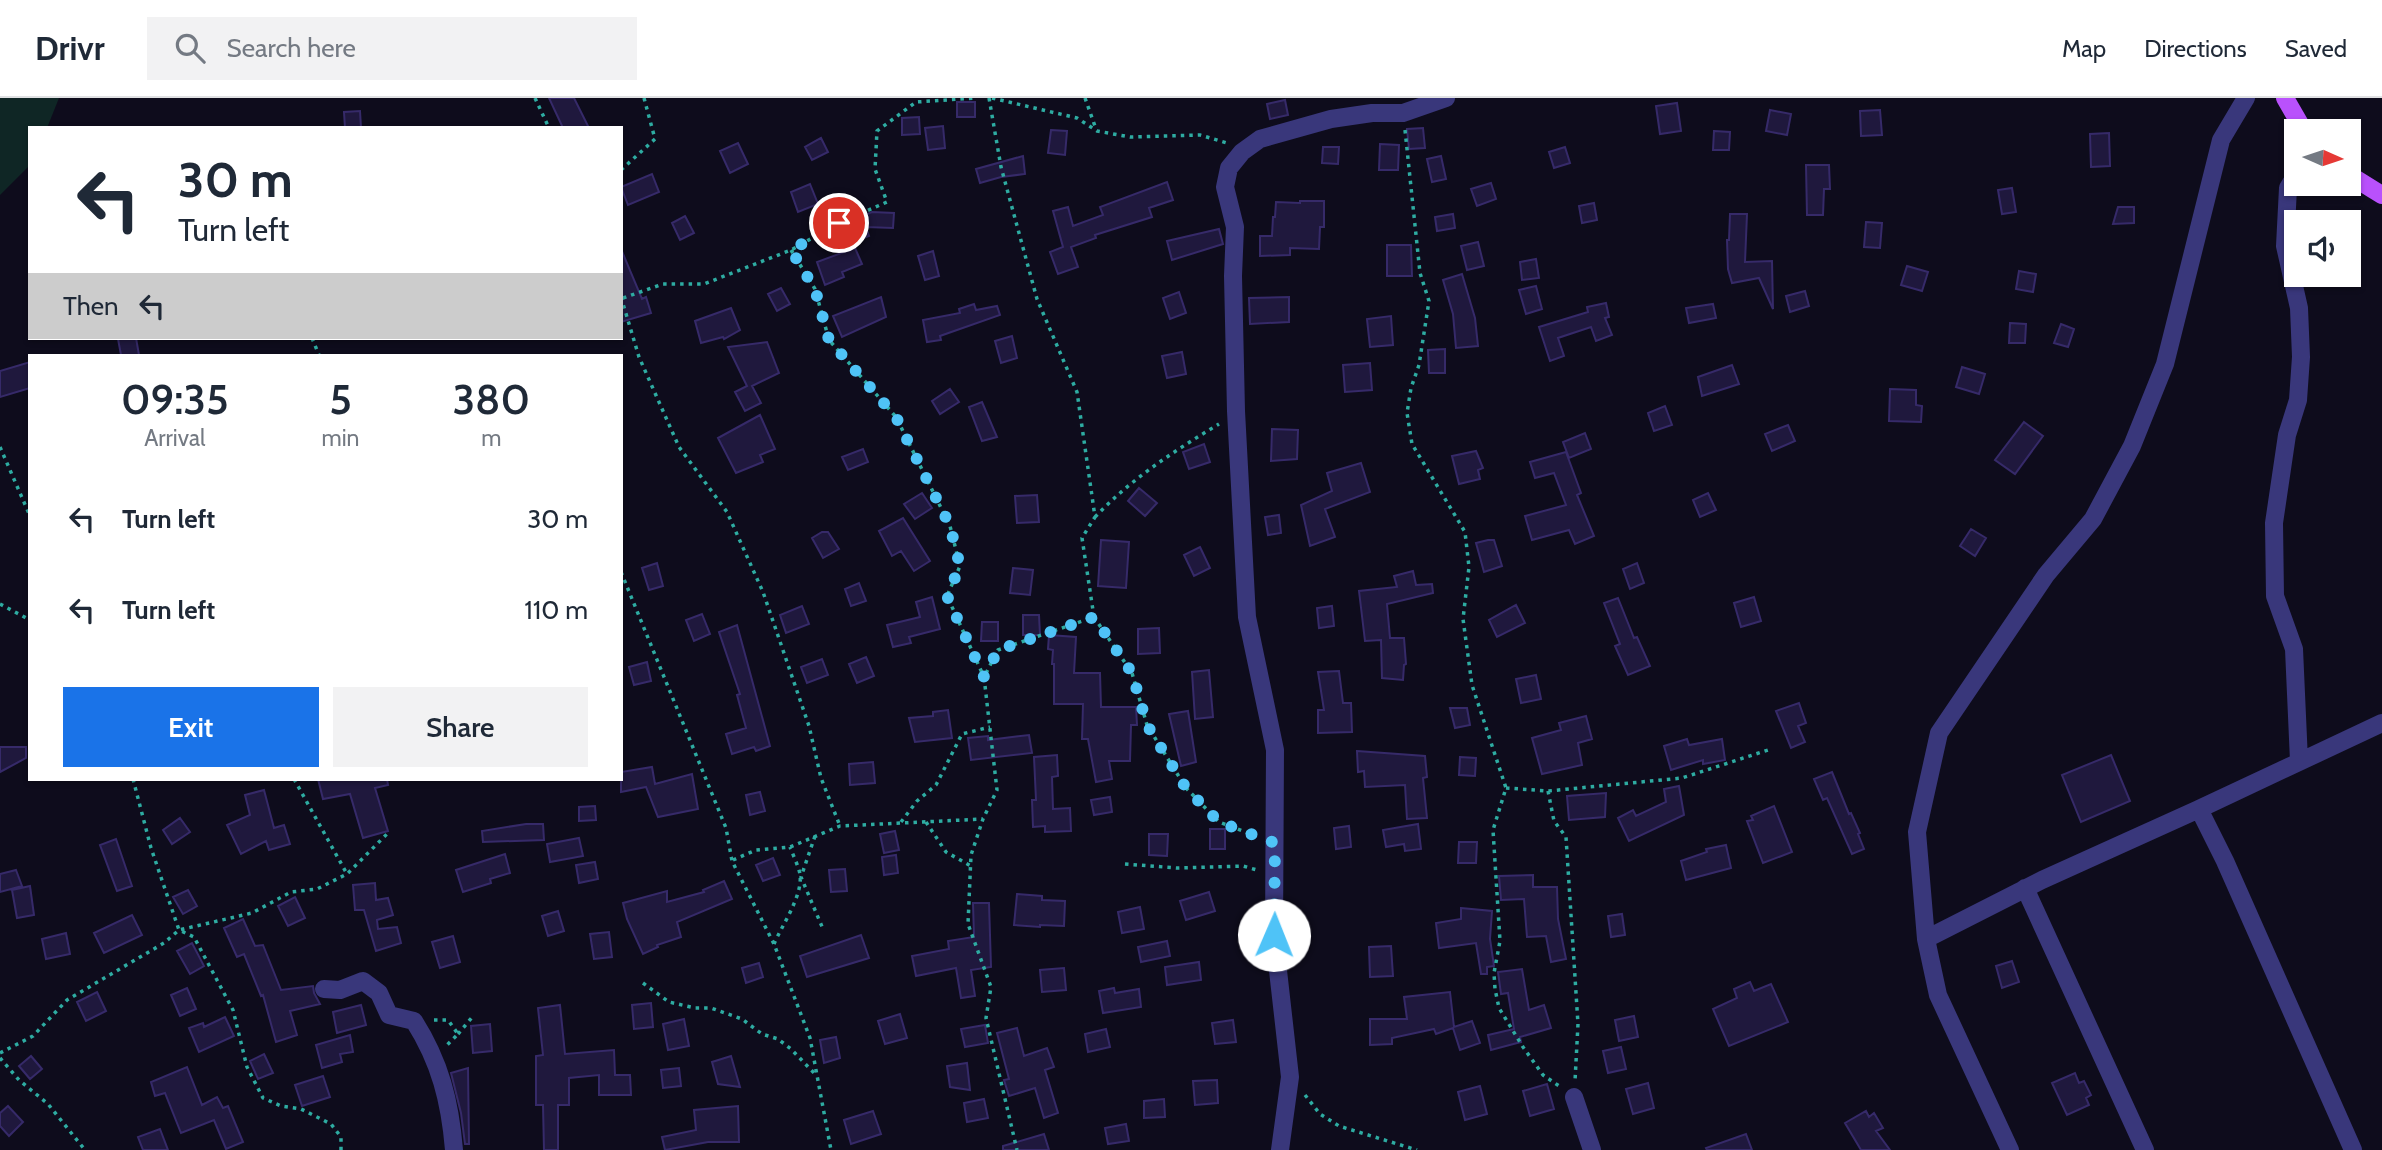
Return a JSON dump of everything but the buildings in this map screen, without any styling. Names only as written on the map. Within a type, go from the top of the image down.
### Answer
[{"type":"main road","points":[[2286,98],[2297,119]]},
{"type":"main road","points":[[2361,182],[2382,195]]},
{"type":"street","points":[[1280,1150],[1290,1077],[1274,935],[1275,750],[1247,618],[1236,411],[1233,276],[1235,227],[1225,187],[1229,167],[1242,152],[1260,139],[1290,128],[1358,115],[1403,113],[1446,98]]},
{"type":"street","points":[[2010,1150],[1937,995],[1926,939],[1917,832],[1939,733],[2046,575],[2093,519],[2132,446],[2165,364],[2221,140],[2246,98]]},
{"type":"street","points":[[2287,196],[2284,246],[2299,309],[2301,357],[2298,400],[2287,435],[2274,523],[2275,596],[2294,649],[2299,761]]},
{"type":"street","points":[[1926,939],[2025,888],[2382,723]]},
{"type":"street","points":[[2199,809],[2225,860],[2353,1150]]},
{"type":"street","points":[[2025,888],[2145,1150]]},
{"type":"street","points":[[324,989],[340,990],[363,981],[379,993],[389,1015],[414,1021],[431,1048],[446,1090],[454,1150]]},
{"type":"street","points":[[1574,1097],[1592,1150]]},
{"type":"path","points":[[535,98],[548,126]]},
{"type":"path","points":[[623,168],[655,139],[645,98]]},
{"type":"path","points":[[623,298],[663,284],[704,284],[791,250],[839,223],[887,202],[875,169],[877,131],[916,102],[976,98]]},
{"type":"path","points":[[1095,517],[1077,392],[1037,299],[1001,167],[990,98],[1077,118],[1097,131],[1130,137],[1200,135],[1236,145],[1242,152]]},
{"type":"path","points":[[1085,98],[1097,131]]},
{"type":"path","points":[[1403,113],[1420,273],[1429,300],[1419,365],[1411,387],[1407,413],[1412,444],[1465,532],[1469,567],[1463,620],[1472,685],[1506,788],[1493,830],[1500,941],[1494,973],[1499,1008],[1543,1075],[1574,1097]]},
{"type":"path","points":[[791,250],[815,289],[829,340],[896,417],[950,526],[960,566],[947,596],[984,677],[997,790],[983,819],[971,855],[968,924],[991,987],[986,1018],[1017,1150]]},
{"type":"path","points":[[623,301],[639,357],[679,447],[727,512],[763,592],[809,726],[821,778],[840,826]]},
{"type":"path","points":[[1236,411],[1166,456],[1114,497],[1095,517],[1082,538],[1094,617],[1132,673],[1147,725],[1186,788],[1219,822],[1275,843]]},
{"type":"path","points":[[0,447],[28,511]]},
{"type":"path","points":[[623,582],[726,828],[732,861],[774,944],[810,1038],[831,1150]]},
{"type":"path","points":[[0,604],[28,619]]},
{"type":"path","points":[[984,677],[998,650],[1094,617]]},
{"type":"path","points":[[900,823],[916,801],[936,785],[962,734],[990,727]]},
{"type":"path","points":[[1506,788],[1548,791],[1682,778],[1768,750]]},
{"type":"path","points":[[134,781],[151,848],[179,930],[194,937],[233,1010],[247,1067],[263,1098],[281,1106],[301,1109],[331,1124],[341,1138],[341,1150]]},
{"type":"path","points":[[295,781],[346,874]]},
{"type":"path","points":[[1548,791],[1554,821],[1566,838],[1578,1024],[1574,1097]]},
{"type":"path","points":[[732,861],[756,850],[790,847],[840,826],[983,819]]},
{"type":"path","points":[[926,822],[946,852],[971,866]]},
{"type":"path","points":[[85,1150],[48,1104],[19,1080],[0,1055],[33,1036],[67,1000],[164,943],[179,930],[252,913],[291,892],[317,889],[346,874],[387,834]]},
{"type":"path","points":[[774,944],[779,931],[790,918],[815,836]]},
{"type":"path","points":[[790,847],[823,929]]},
{"type":"path","points":[[1125,864],[1177,868],[1243,866],[1275,875]]},
{"type":"path","points":[[643,983],[669,1002],[695,1008],[711,1007],[742,1019],[762,1034],[778,1039],[816,1074]]},
{"type":"path","points":[[458,1034],[474,1015]]},
{"type":"path","points":[[1290,1077],[1320,1114],[1339,1126],[1417,1150]]},
{"type":"green space","points":[[0,98],[59,98],[48,126],[28,126],[28,167],[0,195]]},
{"type":"route","points":[[839,223],[791,250],[815,289],[829,340],[896,417],[950,526],[960,566],[947,596],[984,677],[998,650],[1094,617],[1132,673],[1147,725],[1186,788],[1219,822],[1275,843],[1274,935]]}]
